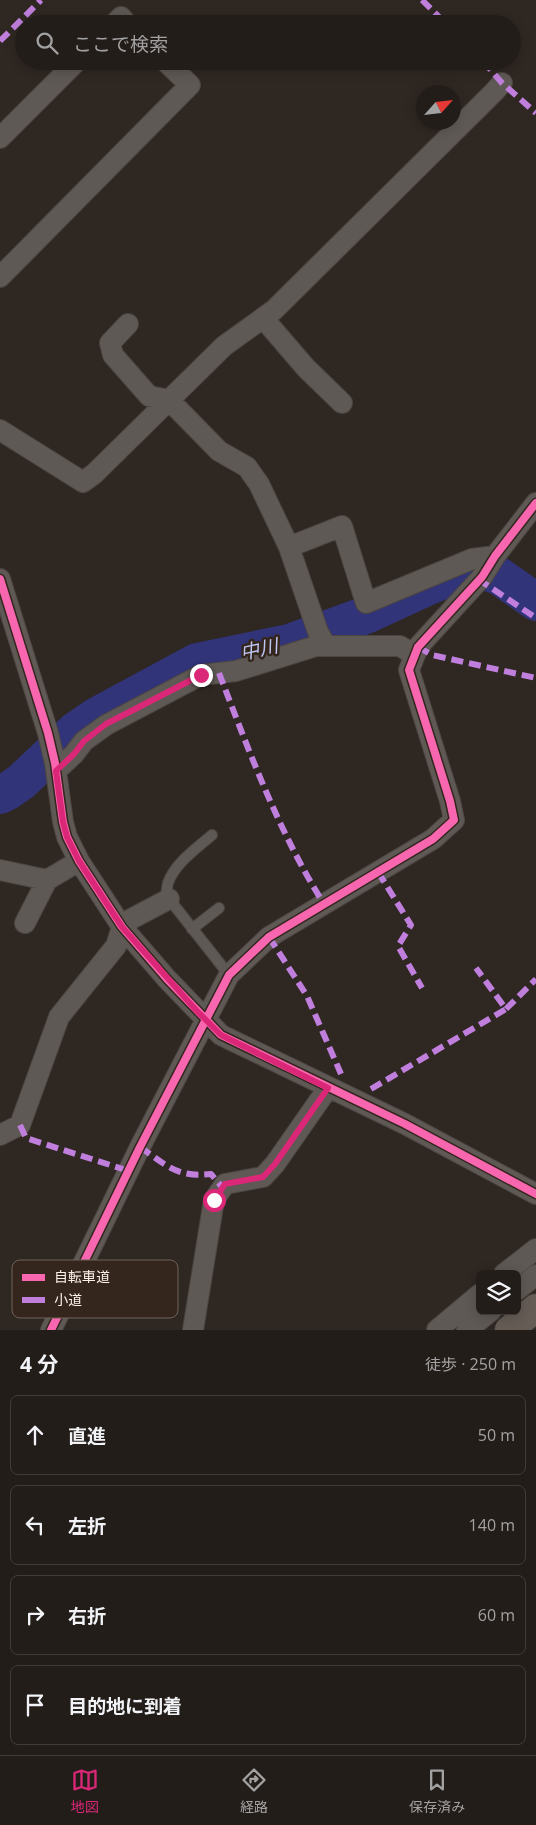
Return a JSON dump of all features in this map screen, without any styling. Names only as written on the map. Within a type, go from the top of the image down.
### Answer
[{"type":"main road","points":[[509,1330],[536,1308]]},
{"type":"street","points":[[0,138],[67,70]]},
{"type":"street","points":[[0,277],[190,85],[175,70]]},
{"type":"street","points":[[0,430],[83,482],[94,474],[224,346],[274,310],[502,83]]},
{"type":"street","points":[[263,318],[306,368],[342,403]]},
{"type":"street","points":[[128,324],[110,343],[113,355],[149,396],[170,400],[219,451],[247,467],[259,484],[289,548],[318,632],[326,646]]},
{"type":"street","points":[[85,1260],[140,1147],[229,974],[269,937],[433,839],[454,820],[450,800],[409,670],[418,647],[490,565],[536,502]]},
{"type":"street","points":[[289,548],[342,526],[366,603],[472,560],[490,565]]},
{"type":"street","points":[[1,584],[48,733],[56,767],[63,822],[67,837],[79,861],[122,927],[221,1035],[414,1128],[536,1194]]},
{"type":"street","points":[[56,767],[74,754],[84,741],[106,724],[201,675],[236,671],[316,646],[400,646],[414,655]]},
{"type":"street","points":[[25,923],[47,880],[79,861]]},
{"type":"street","points":[[0,870],[47,880]]},
{"type":"street","points":[[0,1135],[20,1126],[59,1017],[116,946],[122,927],[131,918],[169,900]]},
{"type":"street","points":[[194,1330],[214,1200],[225,1184],[263,1177],[275,1164],[328,1088]]},
{"type":"street","points":[[509,1270],[536,1249]]},
{"type":"street","points":[[521,1287],[536,1275]]},
{"type":"street","points":[[437,1330],[476,1297]]},
{"type":"street","points":[[467,1330],[486,1315]]},
{"type":"street","points":[[51,1330],[57,1318]]},
{"type":"lane","points":[[212,836],[193,851],[175,870],[168,883],[166,895],[229,974]]},
{"type":"lane","points":[[192,929],[219,908]]},
{"type":"waterway","name":"中川","points":[[0,795],[21,782],[75,731],[97,716],[197,662],[289,643],[366,615],[431,585],[475,568],[499,576],[536,602]]},
{"type":"marked path","points":[[26,15],[41,0]]},
{"type":"marked path","points":[[422,0],[437,15]]},
{"type":"marked path","points":[[0,41],[15,26]]},
{"type":"marked path","points":[[491,70],[502,83],[536,113]]},
{"type":"marked path","points":[[478,579],[536,618]]},
{"type":"marked path","points":[[418,647],[432,655],[536,678]]},
{"type":"marked path","points":[[219,673],[279,820],[324,904]]},
{"type":"marked path","points":[[378,872],[411,925],[398,946],[422,988]]},
{"type":"marked path","points":[[269,937],[307,996],[341,1074]]},
{"type":"marked path","points":[[371,1089],[506,1009],[476,968]]},
{"type":"marked path","points":[[506,1009],[536,979]]},
{"type":"marked path","points":[[20,1125],[26,1138],[129,1171]]},
{"type":"marked path","points":[[140,1147],[172,1169],[189,1174],[211,1174],[222,1187]]},
{"type":"cycle path","points":[[85,1260],[140,1147],[229,975],[269,937],[433,839],[454,820],[450,801],[409,670],[418,647],[482,577],[495,556],[536,503]]},
{"type":"cycle path","points":[[0,579],[48,733],[67,837],[79,861],[122,927],[167,979],[221,1035],[405,1124],[536,1194]]},
{"type":"cycle path","points":[[51,1330],[57,1318]]},
{"type":"route","points":[[201,675],[106,724],[84,741],[74,754],[56,771],[67,837],[79,861],[122,927],[196,1010],[221,1035],[328,1088],[275,1164],[263,1177],[225,1184],[214,1200]]}]
